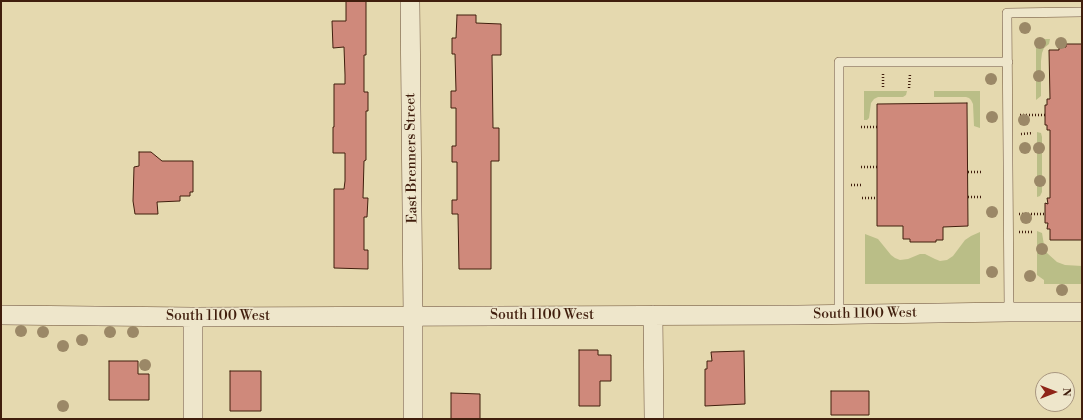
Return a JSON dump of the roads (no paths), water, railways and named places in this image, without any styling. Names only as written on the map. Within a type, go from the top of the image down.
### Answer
[{"type":"street","name":"East Brenners Street","points":[[410,1],[413,316],[412,419]]},
{"type":"street","name":"South 1100 West","points":[[1,315],[193,317],[1082,312]]},
{"type":"street","points":[[654,315],[654,419]]},
{"type":"street","points":[[193,317],[193,419]]},
{"type":"lane","points":[[1009,312],[1007,13],[1082,12]]},
{"type":"lane","points":[[838,314],[839,62],[1008,62]]}]
